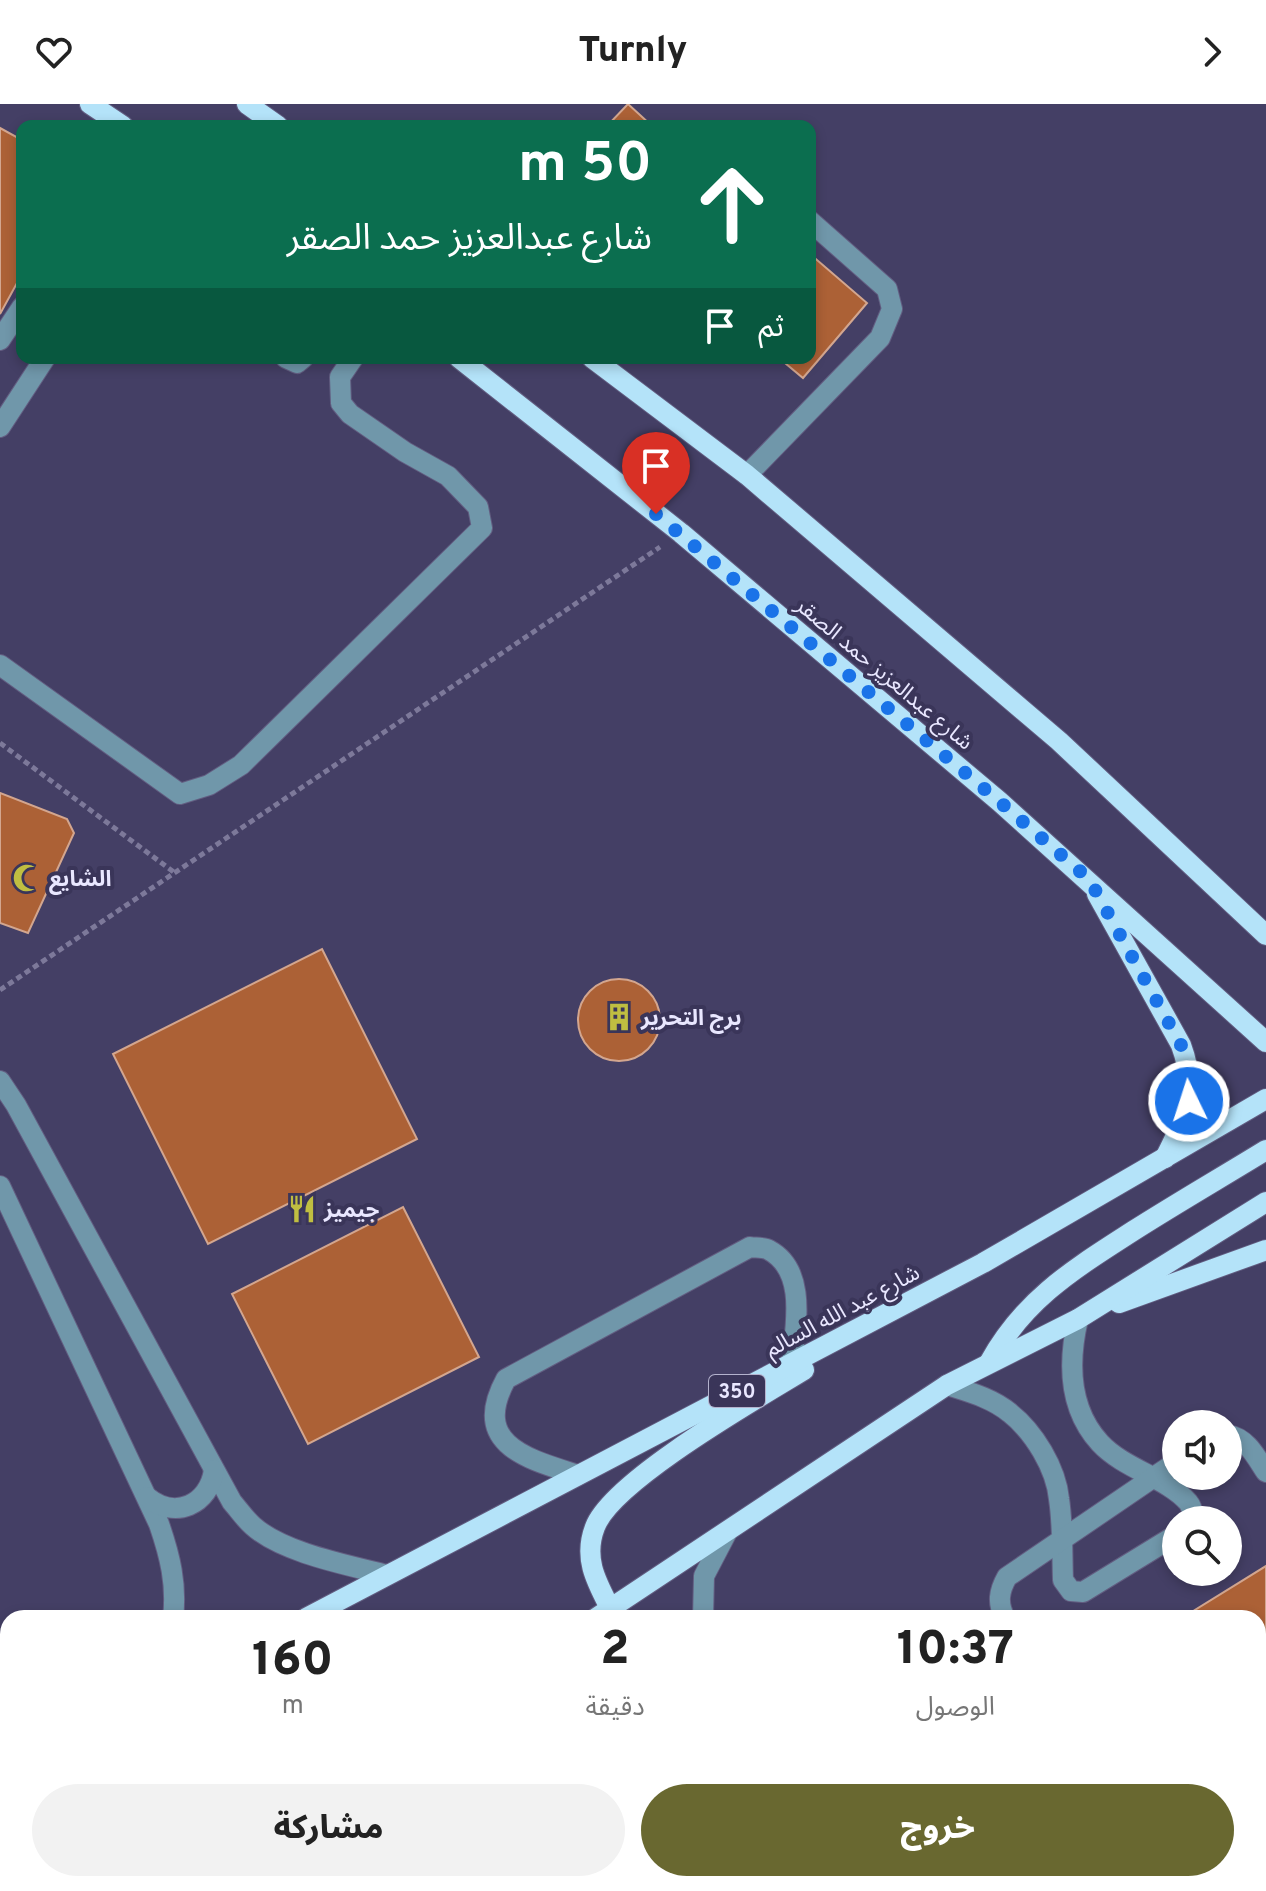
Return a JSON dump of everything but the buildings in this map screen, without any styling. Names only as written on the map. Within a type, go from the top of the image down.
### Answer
[{"type":"main road","points":[[90,104],[114,120]]},
{"type":"main road","points":[[247,104],[270,120]]},
{"type":"main road","name":"شارع عبدالعزيز حمد الصقر","points":[[467,364],[681,533],[1000,802],[1089,879],[1266,1042]]},
{"type":"main road","points":[[600,364],[747,475],[1059,741],[1266,935]]},
{"type":"main road","points":[[1089,879],[1181,1045],[1188,1067],[1189,1101],[1165,1158]]},
{"type":"main road","points":[[1236,906],[1266,923]]},
{"type":"main road","name":"شارع عبد الله السالم","points":[[321,1610],[983,1263],[1266,1099]]},
{"type":"main road","points":[[989,1363],[1005,1333],[1048,1288],[1149,1221],[1266,1150]]},
{"type":"main road","points":[[615,1610],[947,1385],[1078,1319],[1266,1202]]},
{"type":"main road","points":[[1078,1319],[1266,1250]]},
{"type":"main road","points":[[606,1610],[592,1573],[590,1550],[594,1528],[605,1507],[643,1475],[741,1408],[983,1263]]},
{"type":"street","points":[[747,475],[880,338],[892,309],[887,289],[816,226]]},
{"type":"street","points":[[0,340],[16,316]]},
{"type":"street","points":[[0,427],[41,364]]},
{"type":"street","points":[[0,665],[180,794],[209,785],[241,765],[482,528],[478,507],[448,476],[405,452],[350,414],[341,403],[340,377],[349,364]]},
{"type":"street","points":[[0,1081],[16,1105],[232,1502],[254,1528],[313,1556],[387,1575]]},
{"type":"street","points":[[0,1186],[147,1497],[171,1561],[174,1610]]},
{"type":"street","points":[[578,1475],[527,1458],[510,1448],[496,1425],[495,1399],[506,1379],[750,1247],[768,1249],[787,1267],[797,1299],[792,1363]]},
{"type":"street","points":[[1078,1319],[1071,1349],[1071,1382],[1081,1414],[1099,1442],[1121,1461],[1153,1478],[1191,1506]]},
{"type":"street","points":[[947,1385],[981,1395],[1011,1413],[1052,1469],[1059,1496],[1063,1580],[1066,1586],[1077,1593],[1083,1592],[1162,1544]]},
{"type":"street","points":[[1242,1440],[1266,1472]]},
{"type":"street","points":[[147,1497],[165,1508],[186,1507],[198,1502],[207,1493],[214,1470]]},
{"type":"street","points":[[1003,1610],[999,1598],[1007,1577],[1162,1472]]},
{"type":"street","points":[[703,1610],[704,1576],[727,1532]]},
{"type":"path","points":[[0,990],[681,533]]},
{"type":"path","points":[[0,743],[175,873]]},
{"type":"place","name":"الشايع","points":[[27,878]]},
{"type":"place","name":"برج التحرير","points":[[619,1017]]},
{"type":"place","name":"جيميز","points":[[302,1209]]},
{"type":"route","points":[[656,514],[1089,879],[1181,1045],[1188,1067],[1189,1101]]}]
